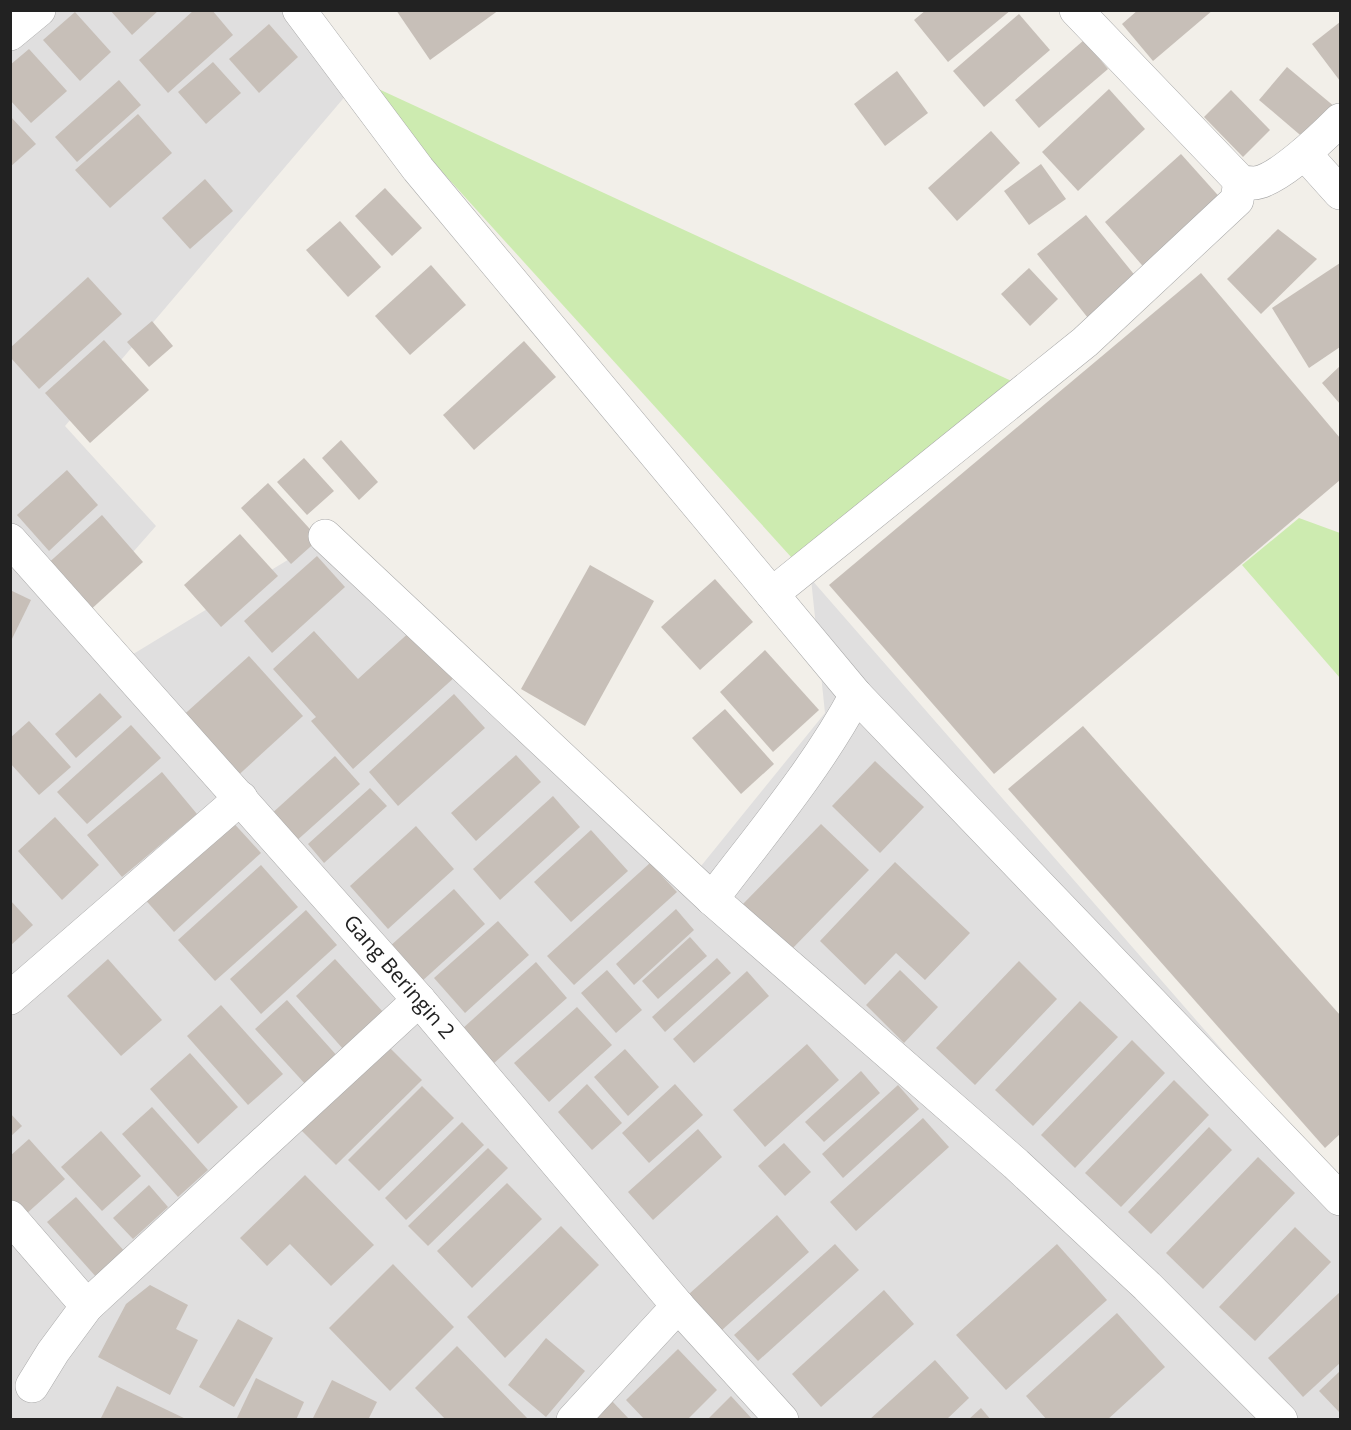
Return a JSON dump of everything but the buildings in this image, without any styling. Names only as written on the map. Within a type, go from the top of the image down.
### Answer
[{"type":"street","points":[[10,34],[39,10]]},
{"type":"street","points":[[299,10],[418,169],[856,695],[1341,1199]]},
{"type":"street","points":[[1076,10],[1240,181],[1254,183],[1267,179],[1305,154],[1341,120]]},
{"type":"street","points":[[1305,154],[1341,193]]},
{"type":"street","points":[[772,594],[1085,342],[1237,200],[1240,181]]},
{"type":"street","points":[[325,536],[712,899],[1016,1164],[1146,1286],[1281,1419]]},
{"type":"street","name":"Gang Beringin 2","points":[[10,540],[242,798],[419,1000],[678,1306],[782,1419]]},
{"type":"street","points":[[712,899],[810,770],[856,695]]},
{"type":"street","points":[[10,998],[242,798]]},
{"type":"street","points":[[32,1386],[53,1352],[87,1306],[419,1000]]},
{"type":"street","points":[[10,1217],[87,1306]]},
{"type":"street","points":[[573,1419],[678,1306]]},
{"type":"shaded area","points":[[10,11],[302,11],[359,80],[65,426],[156,526],[74,619],[130,656],[337,530],[697,871],[825,713],[811,579],[1340,1185],[1340,1419],[11,1419]]},
{"type":"green space","points":[[359,80],[1042,395],[811,579]]},
{"type":"green space","points":[[1299,518],[1340,533],[1340,678],[1242,565]]}]
